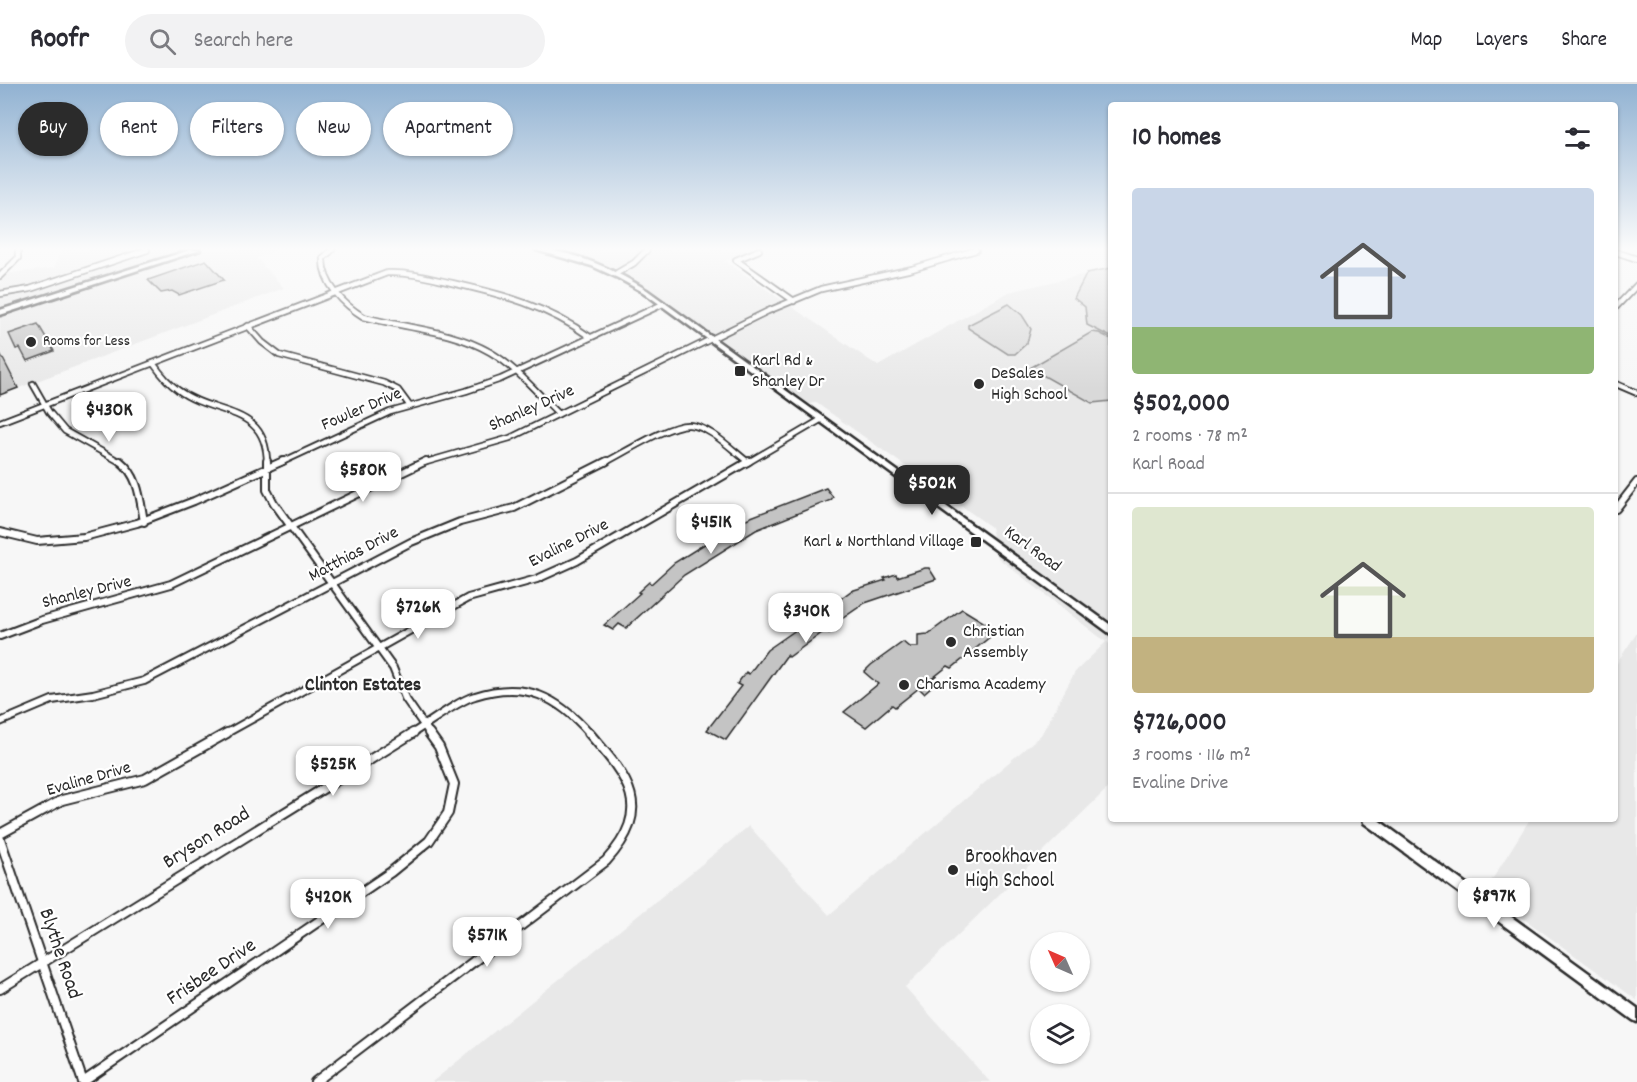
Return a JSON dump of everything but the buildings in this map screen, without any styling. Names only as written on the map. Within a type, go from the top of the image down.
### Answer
[{"type":"main road","points":[[0,306],[29,297]]},
{"type":"main road","points":[[0,313],[51,297]]},
{"type":"main road","name":"Karl Road","points":[[652,297],[1108,628]]},
{"type":"main road","points":[[1372,822],[1637,1016]]},
{"type":"street","points":[[0,422],[324,297]]},
{"type":"street","points":[[340,297],[350,310],[364,317],[476,345],[491,353],[515,372],[559,414]]},
{"type":"street","points":[[514,297],[560,315],[590,338]]},
{"type":"street","points":[[788,297],[794,301]]},
{"type":"street","name":"Shanley Drive","points":[[0,636],[38,620],[152,592],[420,463],[498,442],[804,297]]},
{"type":"street","name":"Fowler Drive","points":[[0,532],[19,539],[52,541],[100,533],[144,522],[376,417],[409,405],[463,392],[515,372],[663,304]]},
{"type":"street","points":[[248,326],[262,342],[279,355],[384,383],[398,390],[409,405]]},
{"type":"street","name":"Frisbee Drive","points":[[83,1082],[391,872],[429,841],[448,813],[454,784],[439,747],[405,698],[393,669],[267,490],[267,446],[260,430],[244,417],[203,403],[179,390],[163,376],[153,363]]},
{"type":"street","points":[[33,384],[59,426],[70,435],[114,457],[130,471],[137,487],[144,522]]},
{"type":"street","points":[[1618,385],[1637,393]]},
{"type":"street","name":"Evaline Drive","points":[[0,834],[28,817],[68,798],[127,786],[145,779],[468,598],[537,579],[577,561],[822,419]]},
{"type":"street","name":"Matthias Drive","points":[[0,722],[52,700],[93,694],[144,681],[442,528],[498,513],[540,497],[671,429],[690,425],[708,432],[748,462]]},
{"type":"street","points":[[1618,506],[1637,482]]},
{"type":"street","name":"Bryson Road","points":[[0,989],[473,696],[494,690],[517,688],[537,691],[555,700],[569,711],[624,777],[630,789],[633,805],[630,828],[621,845],[606,861],[315,1082]]},
{"type":"street","name":"Blythe Road","points":[[0,839],[83,1082]]},
{"type":"shaded area","points":[[0,297],[261,297],[0,395]]},
{"type":"shaded area","name":"Brookhaven High School","points":[[656,297],[777,297],[878,366],[1001,297],[1108,297],[1108,639],[1106,641],[1108,643],[1108,788],[905,987],[990,1082],[432,1082],[749,826],[829,915],[1041,735],[1075,672],[1106,642],[998,558],[991,527],[815,402],[806,406]]},
{"type":"shaded area","points":[[1108,297],[1108,336],[1087,325],[1085,307],[1074,298]]},
{"type":"shaded area","points":[[1009,304],[1022,315],[1031,329],[1027,343],[1015,354],[1008,354],[968,328],[968,325]]},
{"type":"shaded area","points":[[1092,332],[1099,333],[1108,338],[1108,401],[1092,403],[1030,368]]},
{"type":"shaded area","points":[[1637,633],[1637,1000],[1485,891],[1528,822],[1618,822],[1618,661]]},
{"type":"place","name":"Rooms for Less","points":[[31,342]]},
{"type":"place","name":"Karl Rd & Shanley Dr","points":[[740,371]]},
{"type":"place","name":"DeSales High School","points":[[979,384]]},
{"type":"place","name":"Karl & Northland Village","points":[[976,542]]},
{"type":"place","name":"Christian Assembly","points":[[951,642]]},
{"type":"place","name":"Charisma Academy","points":[[904,685]]},
{"type":"place","name":"Brookhaven High School","points":[[953,870]]},
{"type":"district","name":"Clinton Estates","points":[[363,686]]}]
